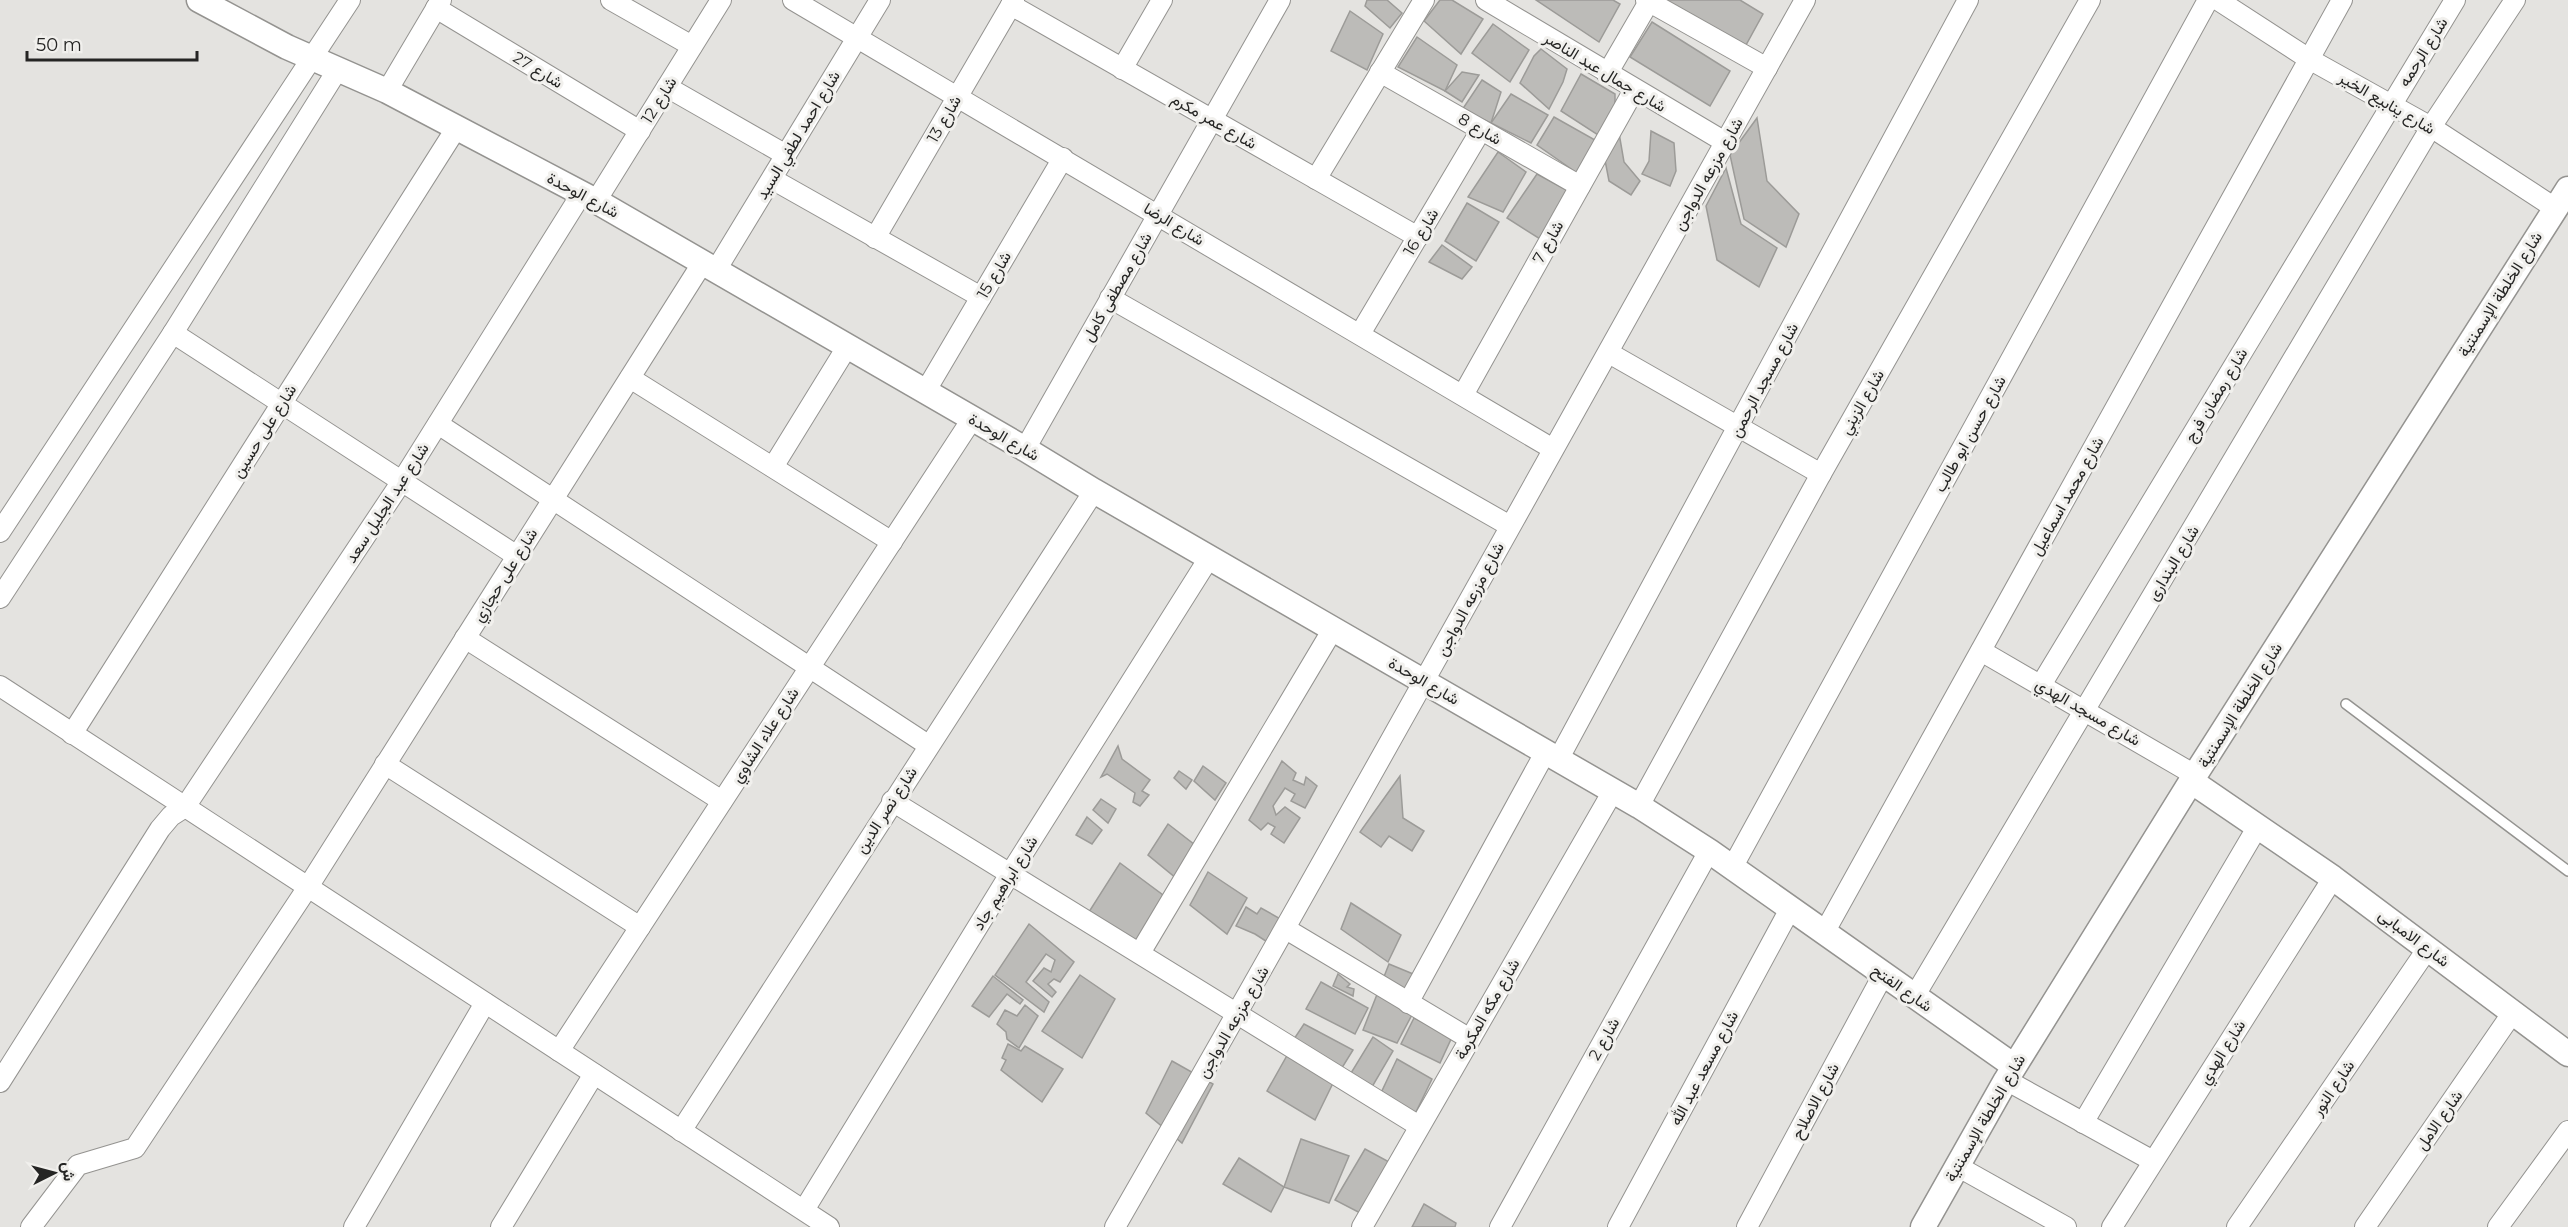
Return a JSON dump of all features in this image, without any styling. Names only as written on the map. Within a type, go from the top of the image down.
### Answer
[{"type":"street","name":"شارع الوحدة","points":[[199,0],[254,30],[387,91],[457,127],[589,197],[710,266],[1025,448],[1209,558],[1552,754],[1709,851],[1790,909]]},
{"type":"street","points":[[0,532],[350,0]]},
{"type":"street","points":[[611,0],[692,46]]},
{"type":"street","name":"شارع 12","points":[[589,197],[640,131],[721,0]]},
{"type":"street","name":"شارع الرضا","points":[[794,0],[1553,449]]},
{"type":"street","name":"شارع احمد لطفي السيد","points":[[710,266],[772,179],[880,0]]},
{"type":"street","points":[[1122,69],[1162,0]]},
{"type":"street","name":"شارع مصطفى كامل","points":[[1025,448],[1280,0]]},
{"type":"street","points":[[1316,179],[1424,0]]},
{"type":"street","points":[[1607,74],[1648,0],[1767,68]]},
{"type":"street","name":"شارع مزرعه الدواجن","points":[[1116,1227],[1425,682],[1804,0]]},
{"type":"street","name":"شارع مسجد الرحمن","points":[[1408,1003],[1739,427],[1968,0]]},
{"type":"street","name":"شارع الزيني","points":[[1639,806],[1821,474],[2090,0]]},
{"type":"street","name":"شارع حسن ابو طالب","points":[[1732,868],[2208,0]]},
{"type":"street","name":"شارع ينابيع الخير","points":[[2218,0],[2309,59],[2562,199]]},
{"type":"street","name":"شارع محمد اسماعيل","points":[[1824,933],[2342,0]]},
{"type":"street","name":"شارع الرحمه","points":[[2390,104],[2455,0]]},
{"type":"street","name":"شارع البندارى","points":[[1914,997],[2431,127],[2515,0]]},
{"type":"street","name":"شارع جمال عبد الناصر","points":[[1488,1],[1607,74],[1725,142]]},
{"type":"street","name":"شارع عمر مكرم","points":[[1012,3],[1122,69],[1418,237]]},
{"type":"street","name":"شارع 13","points":[[875,237],[1012,3]]},
{"type":"street","points":[[387,91],[439,4]]},
{"type":"street","name":"شارع 27","points":[[439,4],[640,131]]},
{"type":"street","points":[[0,598],[173,333],[338,69]]},
{"type":"street","name":"شارع 8","points":[[1380,72],[1580,186]]},
{"type":"street","points":[[667,87],[786,155]]},
{"type":"street","name":"شارع 7","points":[[1463,395],[1634,90]]},
{"type":"street","name":"شارع رمضان فرج","points":[[2041,685],[2390,104]]},
{"type":"street","name":"شارع على حسين","points":[[72,734],[457,127]]},
{"type":"street","name":"شارع 16","points":[[1360,334],[1482,130]]},
{"type":"street","name":"شارع 15","points":[[925,392],[1063,158]]},
{"type":"street","points":[[772,179],[981,297]]},
{"type":"street","name":"شارع عبد الجليل سعد","points":[[0,1082],[160,829],[171,816],[185,807],[589,197]]},
{"type":"street","name":"شارع الخلطة الإسمنتية","points":[[1923,1227],[2010,1073],[2193,778],[2562,199]]},
{"type":"street","name":"شارع على حجازي","points":[[31,1227],[78,1165],[135,1148],[308,887],[630,378],[710,266]]},
{"type":"street","points":[[1110,298],[1510,526]]},
{"type":"street","points":[[173,333],[517,556]]},
{"type":"street","points":[[773,467],[848,347]]},
{"type":"street","points":[[1609,353],[1821,474]]},
{"type":"street","points":[[630,378],[892,542]]},
{"type":"street","name":"شارع علاء الشاوي","points":[[559,1051],[972,418]]},
{"type":"street","points":[[438,424],[928,745]]},
{"type":"street","name":"شارع نصر الدين","points":[[681,1131],[1094,491]]},
{"type":"street","name":"شارع ابراهيم جاد","points":[[804,1210],[1010,874],[1209,558]]},
{"type":"street","points":[[1140,953],[1333,629]]},
{"type":"street","points":[[465,638],[722,801]]},
{"type":"street","name":"شارع مسجد الهدي","points":[[1981,651],[2085,711],[2193,778]]},
{"type":"street","points":[[0,687],[830,1227]]},
{"type":"street","points":[[385,764],[640,927]]},
{"type":"street","name":"شارع الامبابى","points":[[2193,778],[2333,878],[2568,1054]]},
{"type":"street","name":"شارع مكه المكرمة","points":[[1362,1227],[1613,791]]},
{"type":"street","points":[[892,801],[1419,1126]]},
{"type":"street","points":[[2084,1123],[2258,826]]},
{"type":"street","name":"شارع 2","points":[[1500,1227],[1709,851]]},
{"type":"street","name":"شارع الهدي","points":[[2112,1227],[2333,878]]},
{"type":"street","name":"شارع الفتح","points":[[1790,909],[1914,997],[2010,1073]]},
{"type":"street","name":"شارع مسعد عبد الله","points":[[1618,1227],[1790,909]]},
{"type":"street","points":[[1286,929],[1470,1039]]},
{"type":"street","name":"شارع النور","points":[[2237,1227],[2428,948]]},
{"type":"street","name":"شارع الاصلاح","points":[[1747,1227],[1883,975]]},
{"type":"street","points":[[354,1227],[485,1003]]},
{"type":"street","name":"شارع الامل","points":[[2365,1227],[2513,1012]]},
{"type":"street","points":[[2010,1073],[2084,1123],[2153,1161]]},
{"type":"street","points":[[501,1227],[594,1074]]},
{"type":"street","points":[[2498,1227],[2568,1131]]},
{"type":"street","points":[[1957,1166],[2066,1227]]},
{"type":"lane","points":[[2346,704],[2568,871]]},
{"type":"building","points":[[1367,0],[1387,0],[1402,13],[1390,28],[1365,6]]},
{"type":"building","points":[[1440,0],[1452,0],[1483,19],[1461,54],[1424,21]]},
{"type":"building","points":[[1536,0],[1613,0],[1620,4],[1599,42]]},
{"type":"building","points":[[1664,0],[1740,0],[1763,14],[1746,45]]},
{"type":"building","points":[[1350,11],[1383,34],[1367,70],[1331,51]]},
{"type":"building","points":[[1652,22],[1730,71],[1710,106],[1630,57]]},
{"type":"building","points":[[1493,24],[1529,50],[1510,82],[1472,53]]},
{"type":"building","points":[[1417,37],[1457,65],[1445,91],[1398,67]]},
{"type":"building","points":[[1541,49],[1567,69],[1549,109],[1520,83],[1534,56]]},
{"type":"building","points":[[1462,72],[1479,75],[1462,102],[1445,91]]},
{"type":"building","points":[[1581,74],[1615,94],[1615,105],[1598,135],[1561,111]]},
{"type":"building","points":[[1482,80],[1501,92],[1491,123],[1462,110]]},
{"type":"building","points":[[1511,94],[1548,115],[1531,143],[1491,123]]},
{"type":"building","points":[[1554,117],[1595,140],[1577,173],[1537,145]]},
{"type":"building","points":[[1757,118],[1767,181],[1799,214],[1786,247],[1744,219],[1730,155]]},
{"type":"building","points":[[1651,131],[1674,143],[1676,171],[1670,186],[1642,174],[1649,161]]},
{"type":"building","points":[[1619,133],[1624,162],[1640,181],[1631,195],[1609,181],[1604,155]]},
{"type":"building","points":[[1498,152],[1526,172],[1503,212],[1468,197]]},
{"type":"building","points":[[1726,168],[1741,224],[1777,248],[1759,287],[1717,260],[1706,206]]},
{"type":"building","points":[[1537,174],[1568,191],[1540,239],[1507,218]]},
{"type":"building","points":[[1467,203],[1499,222],[1476,261],[1445,241]]},
{"type":"building","points":[[1442,245],[1472,267],[1462,279],[1429,262]]},
{"type":"building","points":[[1118,746],[1122,759],[1150,780],[1142,791],[1149,795],[1140,806],[1133,802],[1135,793],[1107,774],[1101,777]]},
{"type":"building","points":[[1282,761],[1296,773],[1293,780],[1304,785],[1306,777],[1317,786],[1305,808],[1291,801],[1295,794],[1285,788],[1273,806],[1276,815],[1285,807],[1300,818],[1284,843],[1271,834],[1275,827],[1268,823],[1261,830],[1249,820]]},
{"type":"building","points":[[1203,766],[1226,783],[1215,800],[1194,781]]},
{"type":"building","points":[[1179,771],[1192,780],[1186,789],[1174,778]]},
{"type":"building","points":[[1400,776],[1403,818],[1424,831],[1412,851],[1389,836],[1381,847],[1360,832]]},
{"type":"building","points":[[1101,799],[1116,809],[1108,823],[1093,810]]},
{"type":"building","points":[[1087,817],[1102,830],[1092,844],[1076,835]]},
{"type":"building","points":[[1168,824],[1195,845],[1176,878],[1148,855]]},
{"type":"building","points":[[1120,863],[1163,895],[1136,946],[1087,915]]},
{"type":"building","points":[[1208,872],[1247,898],[1227,934],[1190,905]]},
{"type":"building","points":[[1351,903],[1401,935],[1388,962],[1341,929]]},
{"type":"building","points":[[1246,907],[1257,914],[1261,908],[1284,921],[1272,945],[1236,926]]},
{"type":"building","points":[[1029,924],[1074,962],[1060,982],[1054,979],[1048,984],[1056,992],[1052,997],[1033,981],[1044,968],[1051,972],[1055,960],[1046,954],[1026,982],[1049,1002],[1044,1012],[995,975]]},
{"type":"building","points":[[1389,964],[1430,981],[1397,1043],[1363,1030]]},
{"type":"building","points":[[1338,974],[1350,984],[1347,987],[1354,989],[1353,996],[1333,986]]},
{"type":"building","points":[[1080,975],[1115,999],[1082,1058],[1042,1031]]},
{"type":"building","points":[[993,976],[1023,1000],[1020,1004],[1007,994],[989,1017],[972,1006]]},
{"type":"building","points":[[1321,982],[1368,1008],[1355,1034],[1306,1009]]},
{"type":"building","points":[[1025,1005],[1038,1016],[1019,1048],[1007,1039],[1006,1032],[997,1024],[1005,1010],[1017,1016]]},
{"type":"building","points":[[1414,1018],[1452,1037],[1440,1063],[1401,1044]]},
{"type":"building","points":[[1304,1024],[1353,1050],[1340,1071],[1292,1042]]},
{"type":"building","points":[[1373,1037],[1393,1051],[1372,1087],[1351,1073]]},
{"type":"building","points":[[1008,1044],[1021,1051],[1025,1046],[1063,1069],[1042,1102],[1001,1070],[1006,1060],[1002,1058]]},
{"type":"building","points":[[1289,1052],[1335,1079],[1315,1120],[1267,1091]]},
{"type":"building","points":[[1397,1059],[1432,1079],[1415,1114],[1380,1095]]},
{"type":"building","points":[[1172,1061],[1213,1084],[1182,1143],[1146,1113]]},
{"type":"building","points":[[1301,1139],[1349,1156],[1329,1203],[1284,1187]]},
{"type":"building","points":[[1365,1149],[1391,1163],[1364,1215],[1335,1200]]},
{"type":"building","points":[[1239,1158],[1284,1187],[1271,1212],[1223,1184]]},
{"type":"building","points":[[1424,1204],[1456,1223],[1455,1227],[1412,1227]]}]
